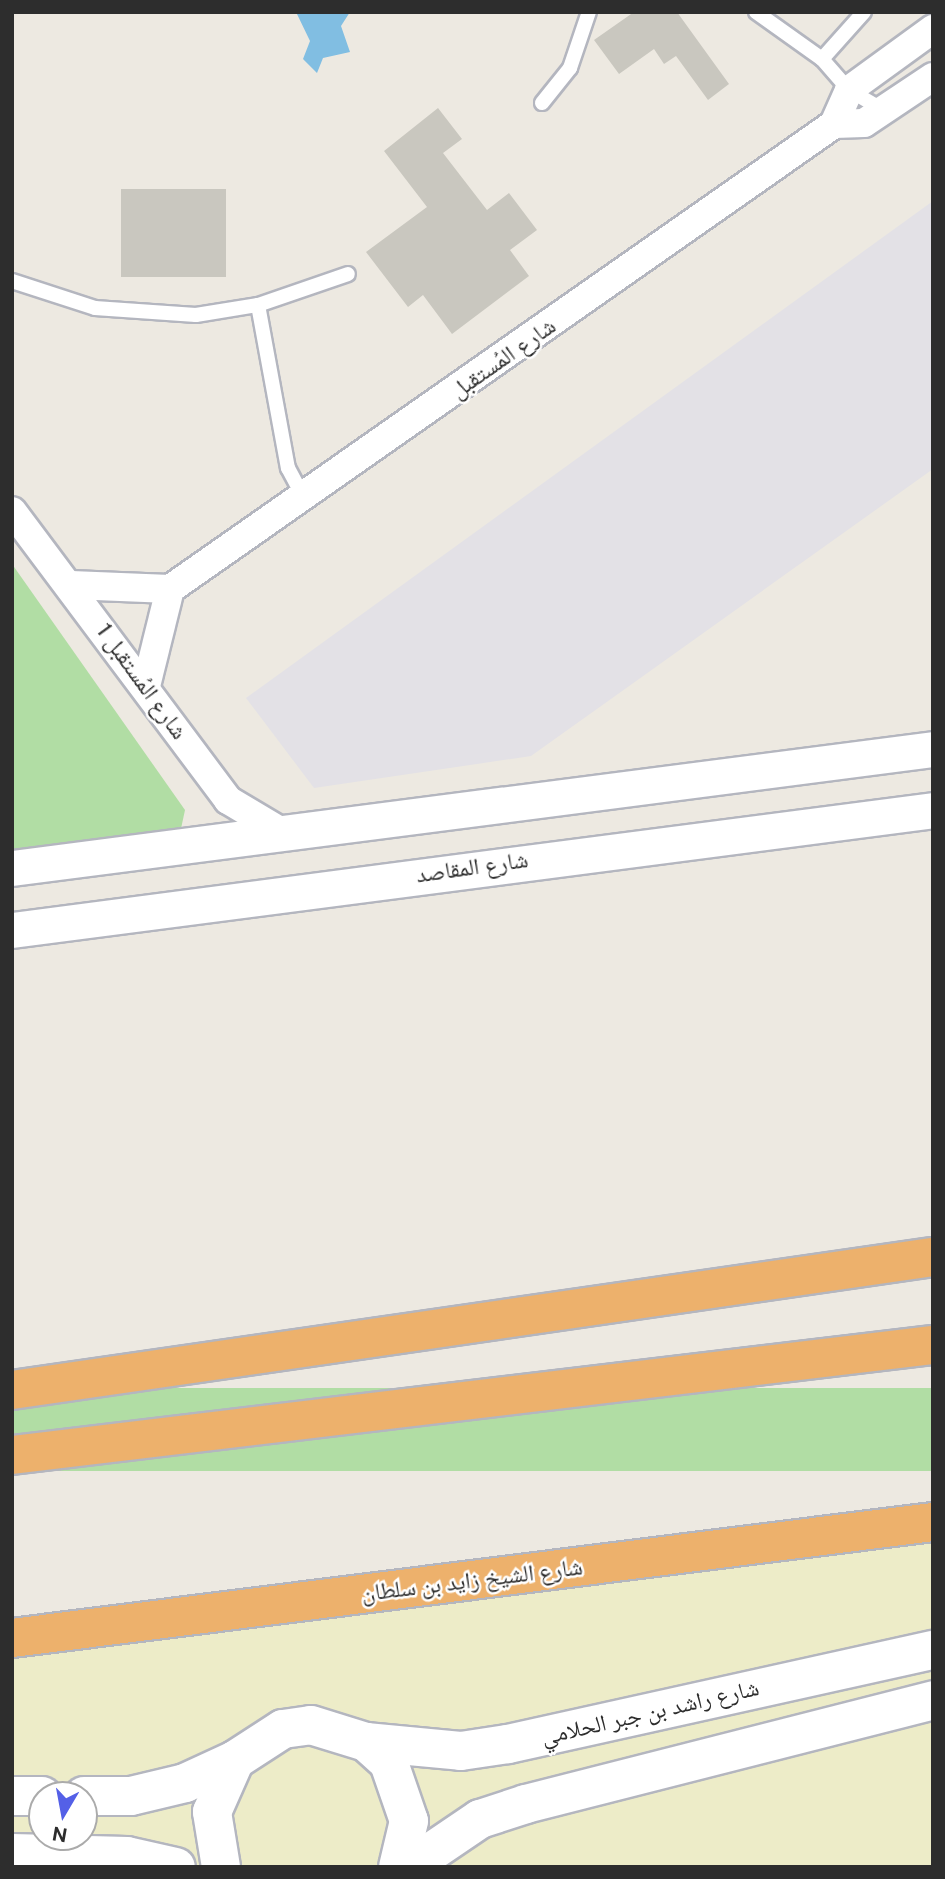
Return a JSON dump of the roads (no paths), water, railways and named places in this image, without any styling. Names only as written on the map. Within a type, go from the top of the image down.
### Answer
[{"type":"highway","points":[[12,1390],[933,1257]]},
{"type":"highway","points":[[12,1455],[933,1345]]},
{"type":"highway","name":"شارع الشيخ زايد بن سلطان","points":[[12,1638],[933,1522]]},
{"type":"main road","name":"شارع راشد بن جبر الحلامي","points":[[366,1742],[461,1751],[508,1744],[933,1650]]},
{"type":"main road","points":[[409,1867],[480,1819],[526,1804],[933,1700]]},
{"type":"main road","points":[[98,1796],[131,1796],[186,1783],[235,1760],[283,1729],[340,1730],[366,1742],[389,1763],[403,1790],[409,1821],[398,1867]]},
{"type":"main road","points":[[221,1867],[212,1812],[235,1760]]},
{"type":"main road","points":[[12,1853],[127,1856],[176,1867]]},
{"type":"street","points":[[834,124],[849,90],[933,29]]},
{"type":"street","name":"شارع المُستقبل","points":[[170,589],[304,498],[834,124],[864,122],[885,111],[933,77]]},
{"type":"street","name":"شارع المُستقبل 1","points":[[12,511],[71,585],[228,800],[285,834]]},
{"type":"street","points":[[71,585],[170,589],[146,686]]},
{"type":"street","points":[[12,868],[933,749]]},
{"type":"street","name":"شارع المقاصد","points":[[12,930],[933,810]]},
{"type":"lane","points":[[542,103],[570,68],[589,12]]},
{"type":"lane","points":[[757,12],[822,59],[849,90],[885,111]]},
{"type":"lane","points":[[822,59],[864,12]]},
{"type":"lane","points":[[12,281],[128,313],[196,315],[258,305],[348,274]]},
{"type":"lane","points":[[258,305],[288,468],[304,498]]},
{"type":"water","points":[[296,12],[350,12],[341,26],[350,52],[323,58],[317,73],[303,59],[310,41]]}]
